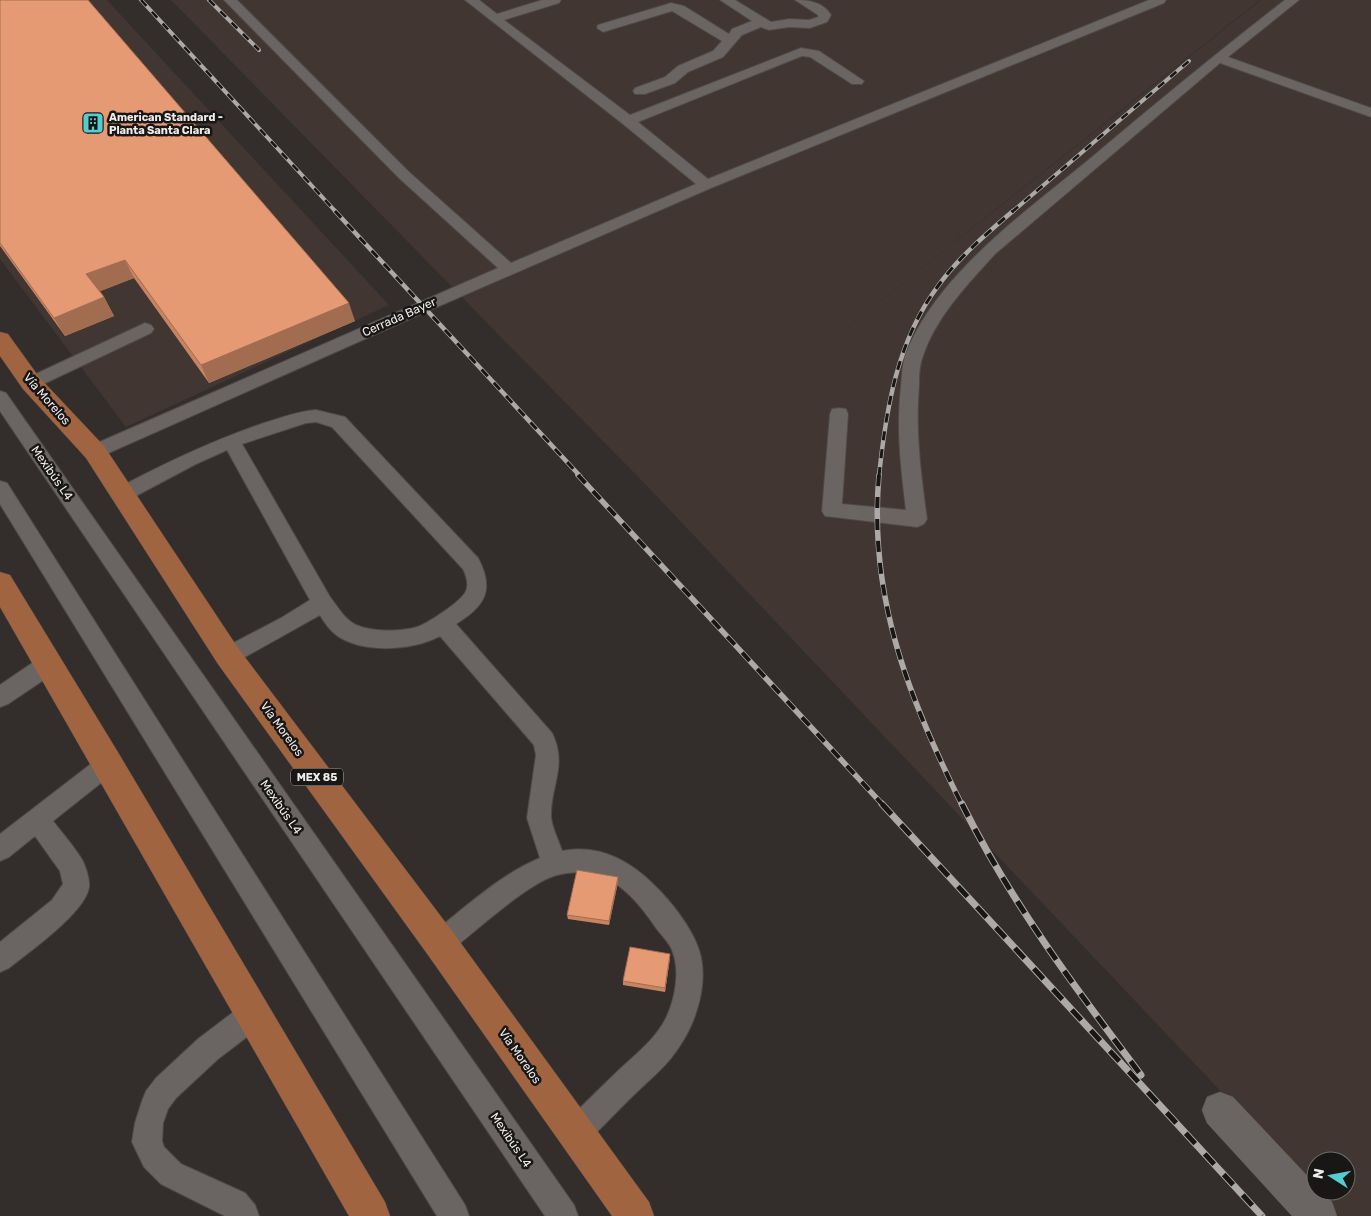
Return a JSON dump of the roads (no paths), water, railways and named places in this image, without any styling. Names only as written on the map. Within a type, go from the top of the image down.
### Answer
[{"type":"main road","name":"Vía Morelos","points":[[0,339],[31,383],[95,452],[228,656],[440,943],[635,1216]]},
{"type":"main road","points":[[0,583],[108,764],[371,1216]]},
{"type":"street","points":[[1220,1110],[1318,1216]]},
{"type":"lane","points":[[230,0],[404,175],[508,269]]},
{"type":"lane","points":[[471,0],[628,121],[706,185]]},
{"type":"lane","points":[[512,0],[517,0]]},
{"type":"lane","points":[[496,18],[555,0]]},
{"type":"lane","points":[[726,0],[761,22],[773,27],[789,23],[810,24],[824,18],[823,12],[801,0]]},
{"type":"lane","name":"Cerrada Bayer","points":[[95,452],[508,269],[706,185],[1160,0]]},
{"type":"lane","points":[[838,414],[832,512],[917,519],[908,452],[908,404],[914,357],[936,316],[960,282],[989,250],[1218,58],[1292,0]]},
{"type":"lane","points":[[603,28],[671,7],[680,9],[730,40]]},
{"type":"lane","points":[[640,91],[670,80],[683,69],[718,54],[737,32],[761,22]]},
{"type":"lane","points":[[628,121],[700,91],[804,52],[814,54],[856,81]]},
{"type":"lane","points":[[1218,58],[1371,113]]},
{"type":"lane","points":[[677,75],[700,91]]},
{"type":"lane","points":[[31,383],[145,329]]},
{"type":"lane","name":"Mexibús L4","points":[[0,397],[563,1216]]},
{"type":"lane","points":[[123,494],[189,459],[231,441],[305,417],[316,416],[338,422],[471,564],[478,575],[478,584],[474,597],[467,607],[422,635],[393,638],[365,636],[350,633],[339,626],[323,603],[231,441]]},
{"type":"lane","points":[[0,488],[454,1216]]},
{"type":"lane","points":[[228,656],[289,624],[323,603]]},
{"type":"lane","points":[[442,623],[544,740],[548,755],[539,818],[554,864]]},
{"type":"lane","points":[[0,697],[49,664]]},
{"type":"lane","points":[[0,849],[108,764]]},
{"type":"lane","points":[[0,959],[61,909],[76,887],[72,866],[37,820]]},
{"type":"lane","points":[[440,943],[527,877],[554,864],[569,861],[593,861],[610,866],[631,879],[659,909],[685,947],[690,970],[685,1004],[679,1021],[665,1045],[575,1133]]},
{"type":"lane","points":[[244,1216],[234,1204],[172,1174],[154,1157],[147,1142],[149,1123],[156,1101],[166,1088],[208,1049],[254,1014]]},
{"type":"railway","points":[[141,0],[336,212]]},
{"type":"railway","points":[[209,0],[259,50]]},
{"type":"railway","points":[[1012,212],[1189,61]]},
{"type":"railway","points":[[335,211],[580,476]]},
{"type":"railway","points":[[879,476],[890,401],[903,353],[912,329],[924,307],[946,275],[973,246],[1013,211]]},
{"type":"railway","points":[[578,475],[883,805]]},
{"type":"railway","points":[[879,475],[877,520],[880,563],[886,605],[896,646],[925,726],[962,805]]},
{"type":"railway","points":[[882,804],[1262,1216]]},
{"type":"railway","points":[[962,804],[1001,875],[1045,944],[1141,1075]]},
{"type":"place","name":"American Standard - Planta Santa Clara","points":[[93,123]]}]
